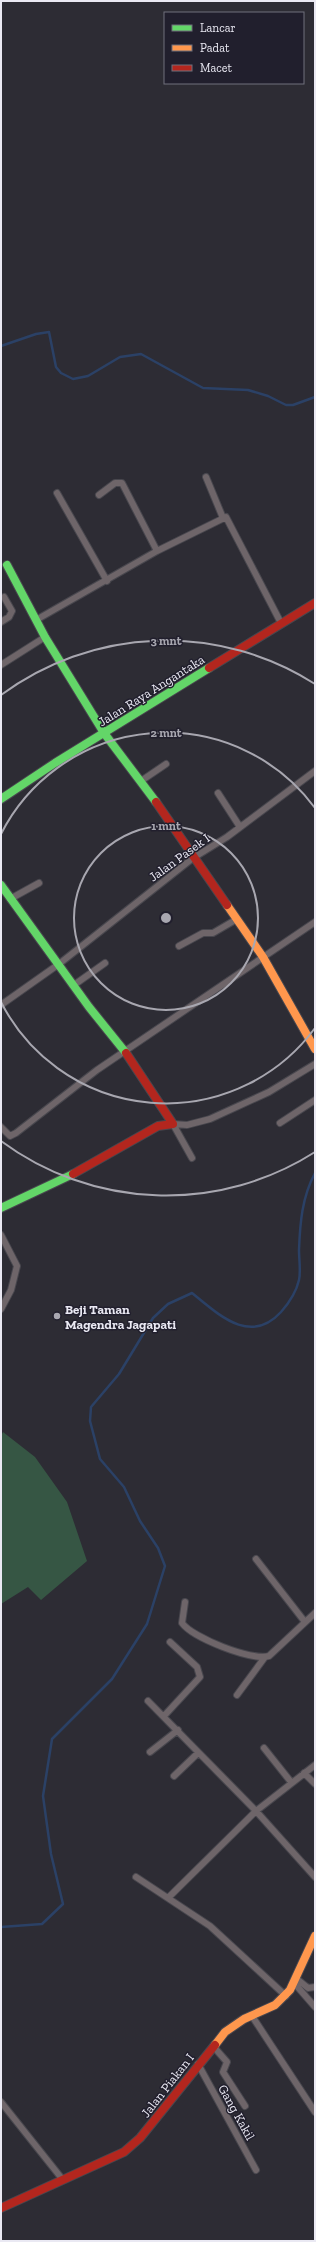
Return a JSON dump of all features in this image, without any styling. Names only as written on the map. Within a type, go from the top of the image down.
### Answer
[{"type":"street","points":[[206,477],[223,518]]},
{"type":"street","points":[[99,495],[115,483],[122,483],[157,552]]},
{"type":"street","points":[[57,493],[107,582]]},
{"type":"street","points":[[36,620],[107,582],[157,552],[226,517],[229,519],[281,624]]},
{"type":"street","points":[[7,565],[45,637],[104,733],[141,781],[263,957],[315,1049]]},
{"type":"street","points":[[1,622],[9,617],[12,611],[4,597]]},
{"type":"street","name":"Jalan Raya Angantaka","points":[[1,799],[104,733],[315,603]]},
{"type":"street","points":[[1,664],[45,637]]},
{"type":"street","points":[[141,781],[166,764]]},
{"type":"street","name":"Jalan Pasek I","points":[[1,1005],[58,964],[193,858],[240,827],[315,771]]},
{"type":"street","points":[[218,794],[240,827]]},
{"type":"street","points":[[10,899],[39,883]]},
{"type":"street","points":[[1,885],[58,964],[125,1051],[173,1124],[192,1158]]},
{"type":"street","points":[[179,946],[203,933],[213,933],[237,919]]},
{"type":"street","points":[[1,1127],[7,1134],[13,1135],[125,1051],[315,922]]},
{"type":"street","points":[[74,985],[105,963]]},
{"type":"street","points":[[1,1208],[69,1177],[94,1161],[132,1142],[158,1126],[173,1124],[187,1125],[215,1117],[269,1092],[315,1064]]},
{"type":"street","points":[[280,1123],[315,1100]]},
{"type":"street","points":[[1,1235],[16,1266],[11,1290],[1,1309]]},
{"type":"street","points":[[256,1559],[306,1622]]},
{"type":"street","points":[[185,1602],[182,1623],[195,1632],[227,1649],[265,1657]]},
{"type":"street","points":[[237,1695],[265,1657],[269,1656],[315,1613]]},
{"type":"street","points":[[164,1716],[200,1677],[197,1667],[170,1642]]},
{"type":"street","points":[[148,1701],[256,1811],[315,1877]]},
{"type":"street","points":[[150,1752],[178,1730]]},
{"type":"street","points":[[264,1748],[291,1782]]},
{"type":"street","points":[[174,1776],[198,1753]]},
{"type":"street","points":[[168,1898],[256,1811],[315,1764]]},
{"type":"street","points":[[304,1773],[315,1784]]},
{"type":"street","points":[[136,1877],[210,1926],[286,1996]]},
{"type":"street","name":"Jalan Piakan I","points":[[1,2208],[108,2161],[133,2145],[156,2119],[198,2064],[225,2032],[252,2016],[275,2005],[286,1996],[296,1981],[315,1936]]},
{"type":"street","points":[[296,1981],[308,1988],[315,1987]]},
{"type":"street","points":[[296,1981],[315,2007]]},
{"type":"street","points":[[252,2016],[315,2112]]},
{"type":"street","points":[[213,2046],[226,2062],[223,2072],[245,2106]]},
{"type":"street","name":"Gang Kakil","points":[[198,2064],[256,2170]]},
{"type":"street","points":[[1,2102],[62,2180]]},
{"type":"green space","points":[[3,1432],[35,1457],[67,1502],[87,1561],[41,1600],[28,1587],[1,1604],[1,1436]]},
{"type":"waterway","points":[[1,346],[36,334],[49,332],[56,367],[61,373],[73,379],[88,376],[120,357],[141,354],[203,388],[248,390],[268,396],[286,405],[293,405],[315,397]]},
{"type":"waterway","points":[[1,1927],[42,1924],[63,1904],[51,1854],[43,1796],[52,1739],[112,1679],[147,1624],[165,1566],[158,1548],[140,1521],[124,1487],[100,1459],[90,1421],[91,1407],[119,1374],[153,1318],[168,1304],[192,1293],[223,1317],[235,1323],[246,1326],[258,1326],[269,1322],[281,1312],[292,1298],[299,1280],[299,1240],[302,1210],[307,1191],[315,1173]]},
{"type":"traffic: fast","points":[[7,565],[45,637],[104,733],[156,802]]},
{"type":"traffic: fast","points":[[1,799],[55,763],[209,668]]},
{"type":"traffic: fast","points":[[1,885],[89,1007],[126,1053]]},
{"type":"traffic: fast","points":[[1,1208],[73,1174]]},
{"type":"traffic: slow","points":[[227,905],[263,957],[315,1049]]},
{"type":"traffic: slow","points":[[215,2045],[225,2032],[244,2019],[275,2005],[290,1990],[315,1936]]},
{"type":"traffic: jam","points":[[209,668],[315,603]]},
{"type":"traffic: jam","points":[[156,802],[227,905]]},
{"type":"traffic: jam","points":[[73,1174],[158,1126],[173,1124],[126,1053]]},
{"type":"traffic: jam","points":[[1,2208],[124,2152],[140,2138],[215,2045]]},
{"type":"place","name":"Beji Taman Magendra Jagapati","points":[[57,1316]]}]
